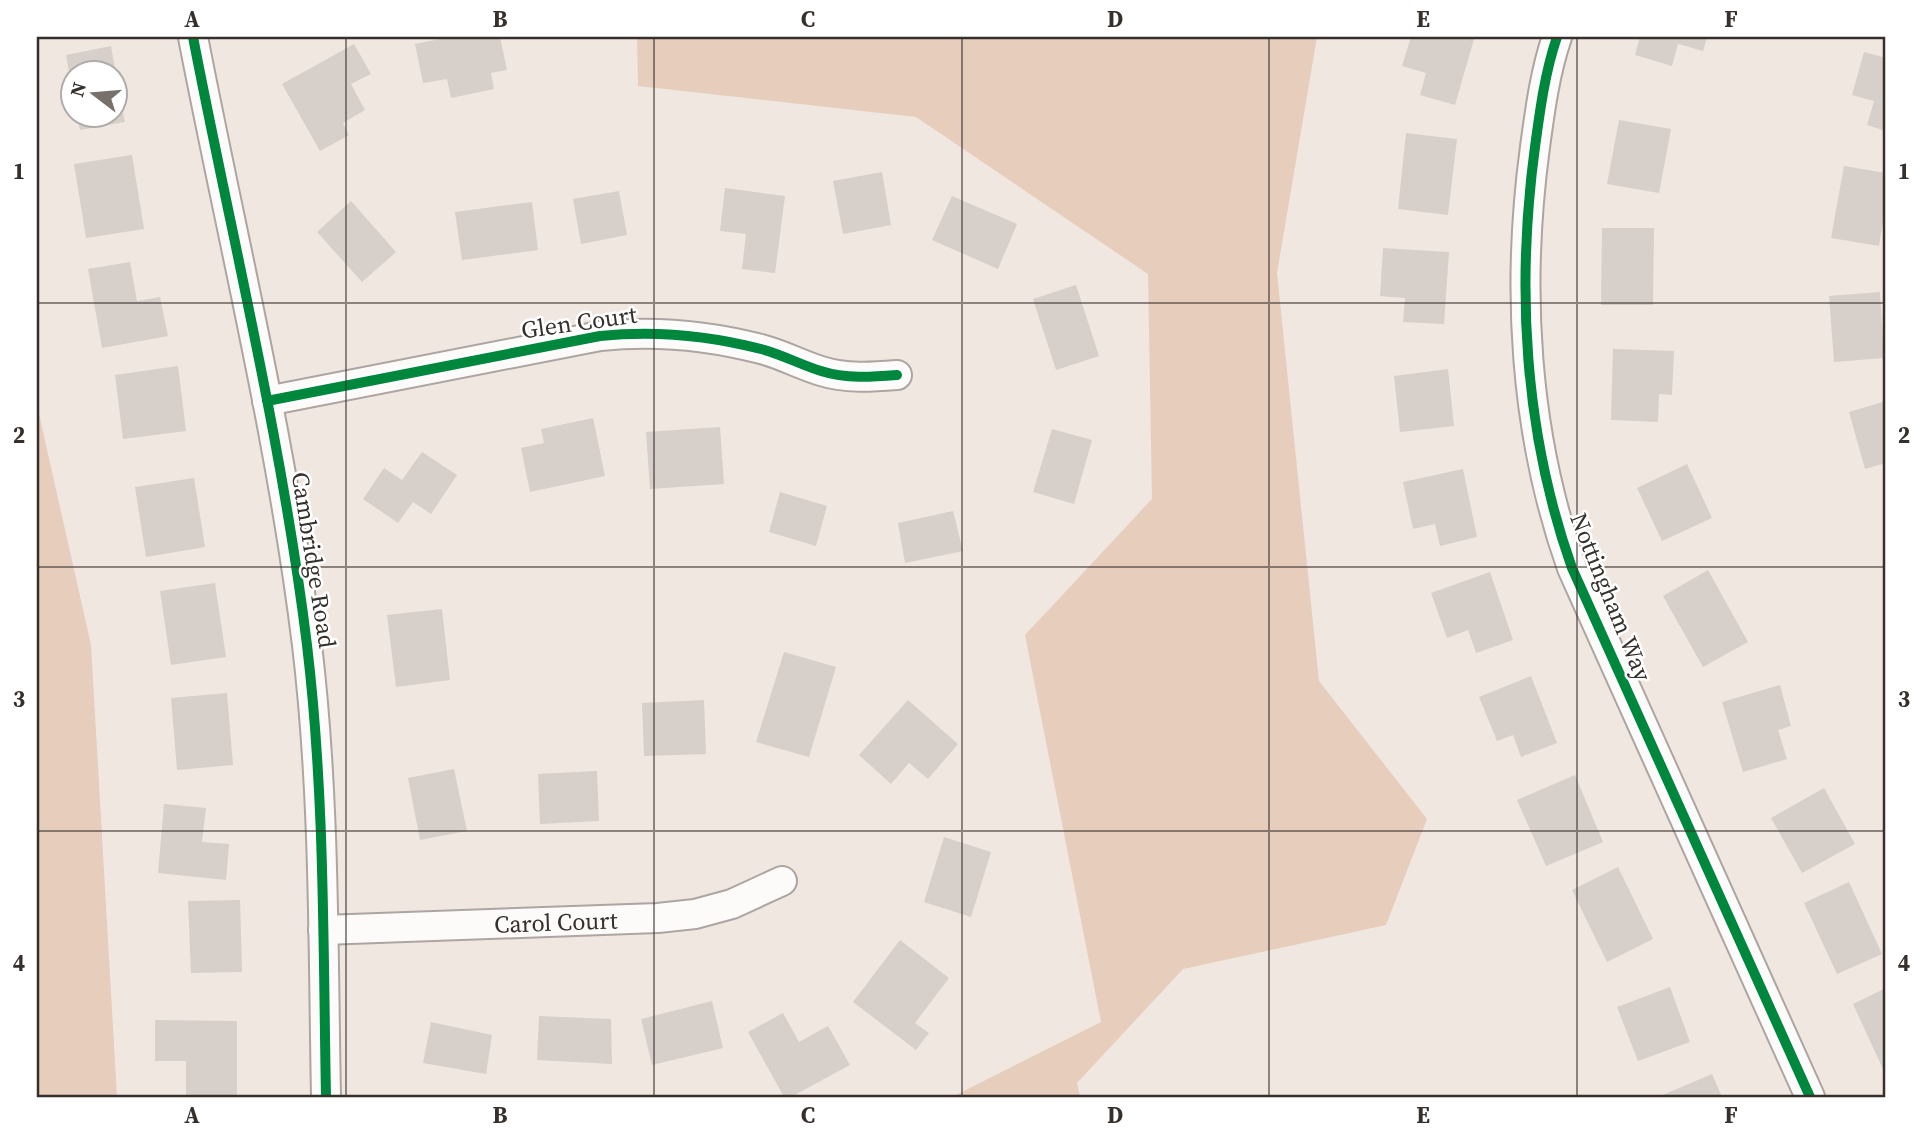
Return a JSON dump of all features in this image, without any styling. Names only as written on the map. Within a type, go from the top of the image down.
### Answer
[{"type":"street","name":"Cambridge Road","points":[[193,37],[267,401],[293,548],[310,670],[317,768],[326,1097]]},
{"type":"street","name":"Nottingham Way","points":[[1557,37],[1539,120],[1526,238],[1526,305],[1532,404],[1547,488],[1557,527],[1576,579],[1810,1097]]},
{"type":"street","name":"Glen Court","points":[[267,401],[590,338],[640,332],[700,336],[764,349],[824,372],[860,377],[897,375]]},
{"type":"street","name":"Carol Court","points":[[323,930],[658,918],[695,914],[733,904],[782,881]]},
{"type":"shaded area","points":[[637,37],[1317,37],[1277,273],[1319,681],[1427,819],[1386,925],[1183,969],[1077,1083],[1080,1097],[952,1097],[1101,1022],[1025,635],[1152,499],[1148,274],[916,117],[638,86]]},
{"type":"shaded area","points":[[37,405],[91,645],[117,1097],[37,1097]]},
{"type":"building","points":[[450,37],[500,37],[507,70],[491,73],[494,89],[451,98],[447,79],[423,83],[415,44]]},
{"type":"building","points":[[1411,37],[1474,39],[1455,105],[1420,95],[1426,73],[1402,66]]},
{"type":"building","points":[[1640,37],[1707,37],[1703,51],[1678,44],[1672,66],[1635,55]]},
{"type":"building","points":[[354,44],[371,74],[351,84],[365,110],[343,123],[349,135],[320,151],[282,84]]},
{"type":"building","points":[[111,46],[114,60],[67,60],[66,55]]},
{"type":"building","points":[[1864,52],[1886,58],[1886,131],[1867,125],[1874,101],[1852,95]]},
{"type":"building","points":[[1619,120],[1671,129],[1659,193],[1607,184]]},
{"type":"building","points":[[1406,133],[1457,139],[1448,215],[1398,209]]},
{"type":"building","points":[[132,155],[144,229],[86,238],[74,164]]},
{"type":"building","points":[[1844,166],[1886,173],[1886,202],[1879,246],[1831,238]]},
{"type":"building","points":[[882,172],[891,225],[843,234],[833,181]]},
{"type":"building","points":[[725,188],[785,196],[775,273],[742,269],[746,234],[720,231]]},
{"type":"building","points":[[619,191],[627,235],[581,244],[573,199]]},
{"type":"building","points":[[952,196],[1017,224],[998,269],[932,240]]},
{"type":"building","points":[[351,201],[396,252],[362,282],[317,232]]},
{"type":"building","points":[[532,202],[538,250],[462,260],[455,212]]},
{"type":"building","points":[[1602,228],[1654,228],[1653,305],[1601,305]]},
{"type":"building","points":[[1383,248],[1449,252],[1444,324],[1403,322],[1405,298],[1380,296]]},
{"type":"building","points":[[130,262],[137,301],[160,297],[168,336],[102,348],[88,269]]},
{"type":"building","points":[[1076,285],[1099,356],[1056,370],[1033,299]]},
{"type":"building","points":[[1880,292],[1884,358],[1834,362],[1829,296]]},
{"type":"building","points":[[1613,349],[1674,351],[1672,395],[1659,394],[1658,422],[1611,420]]},
{"type":"building","points":[[178,366],[186,431],[123,439],[115,375]]},
{"type":"building","points":[[1448,369],[1454,426],[1400,432],[1394,376]]},
{"type":"building","points":[[1886,401],[1886,463],[1865,469],[1849,412]]},
{"type":"building","points":[[593,418],[605,476],[530,492],[521,448],[544,443],[541,429]]},
{"type":"building","points":[[720,427],[724,484],[650,489],[646,432]]},
{"type":"building","points":[[1052,429],[1092,440],[1074,504],[1033,492]]},
{"type":"building","points":[[422,452],[457,475],[431,514],[413,502],[398,523],[363,499],[384,468],[402,480]]},
{"type":"building","points":[[1687,464],[1712,518],[1662,541],[1637,488]]},
{"type":"building","points":[[1463,469],[1477,537],[1440,546],[1435,524],[1413,529],[1403,482]]},
{"type":"building","points":[[194,478],[205,547],[146,557],[135,487]]},
{"type":"building","points":[[780,492],[827,506],[816,546],[769,532]]},
{"type":"building","points":[[953,511],[963,551],[905,563],[898,523]]},
{"type":"building","points":[[1708,570],[1748,642],[1703,667],[1663,596]]},
{"type":"building","points":[[1490,572],[1513,640],[1476,653],[1468,630],[1447,638],[1431,593]]},
{"type":"building","points":[[215,583],[226,657],[171,665],[160,591]]},
{"type":"building","points":[[442,609],[450,680],[396,687],[387,615]]},
{"type":"building","points":[[784,652],[836,667],[809,757],[756,742]]},
{"type":"building","points":[[1531,676],[1557,743],[1521,757],[1513,735],[1497,741],[1479,697]]},
{"type":"building","points":[[1780,685],[1791,726],[1778,730],[1787,759],[1743,772],[1722,702]]},
{"type":"building","points":[[227,693],[233,765],[177,770],[171,698]]},
{"type":"building","points":[[704,700],[706,754],[644,756],[642,703]]},
{"type":"building","points":[[908,700],[958,744],[928,779],[909,763],[891,784],[859,755]]},
{"type":"building","points":[[454,769],[467,831],[420,840],[408,778]]},
{"type":"building","points":[[597,771],[599,821],[540,824],[538,774]]},
{"type":"building","points":[[1575,775],[1603,842],[1546,866],[1517,800]]},
{"type":"building","points":[[1824,788],[1855,844],[1802,873],[1771,818]]},
{"type":"building","points":[[164,804],[206,808],[202,842],[229,844],[226,880],[158,873]]},
{"type":"building","points":[[944,837],[991,852],[971,917],[924,902]]},
{"type":"building","points":[[1618,867],[1653,939],[1607,962],[1572,890]]},
{"type":"building","points":[[1849,882],[1882,954],[1837,974],[1804,903]]},
{"type":"building","points":[[240,900],[242,972],[191,973],[188,901]]},
{"type":"building","points":[[900,940],[949,978],[915,1023],[929,1033],[916,1050],[853,1002]]},
{"type":"building","points":[[1670,987],[1690,1042],[1638,1061],[1617,1007]]},
{"type":"building","points":[[1886,988],[1886,1067],[1883,1069],[1853,1004]]},
{"type":"building","points":[[712,1001],[723,1048],[652,1065],[641,1019]]},
{"type":"building","points":[[783,1013],[799,1042],[828,1026],[850,1065],[791,1097],[784,1097],[748,1032]]},
{"type":"building","points":[[539,1016],[611,1019],[612,1064],[537,1060]]},
{"type":"building","points":[[155,1020],[237,1021],[237,1097],[186,1097],[186,1061],[155,1061]]},
{"type":"building","points":[[431,1022],[492,1035],[486,1074],[423,1063]]},
{"type":"building","points":[[1712,1074],[1722,1097],[1658,1097]]},
{"type":"cycle path","points":[[193,37],[270,416],[297,569],[307,645],[320,814],[326,1097]]},
{"type":"cycle path","points":[[1557,37],[1546,77],[1539,119],[1529,200],[1526,253],[1528,359],[1543,465],[1572,568],[1810,1097]]},
{"type":"cycle path","points":[[267,401],[621,334],[661,334],[721,340],[761,349],[830,374],[859,377],[897,375]]}]
